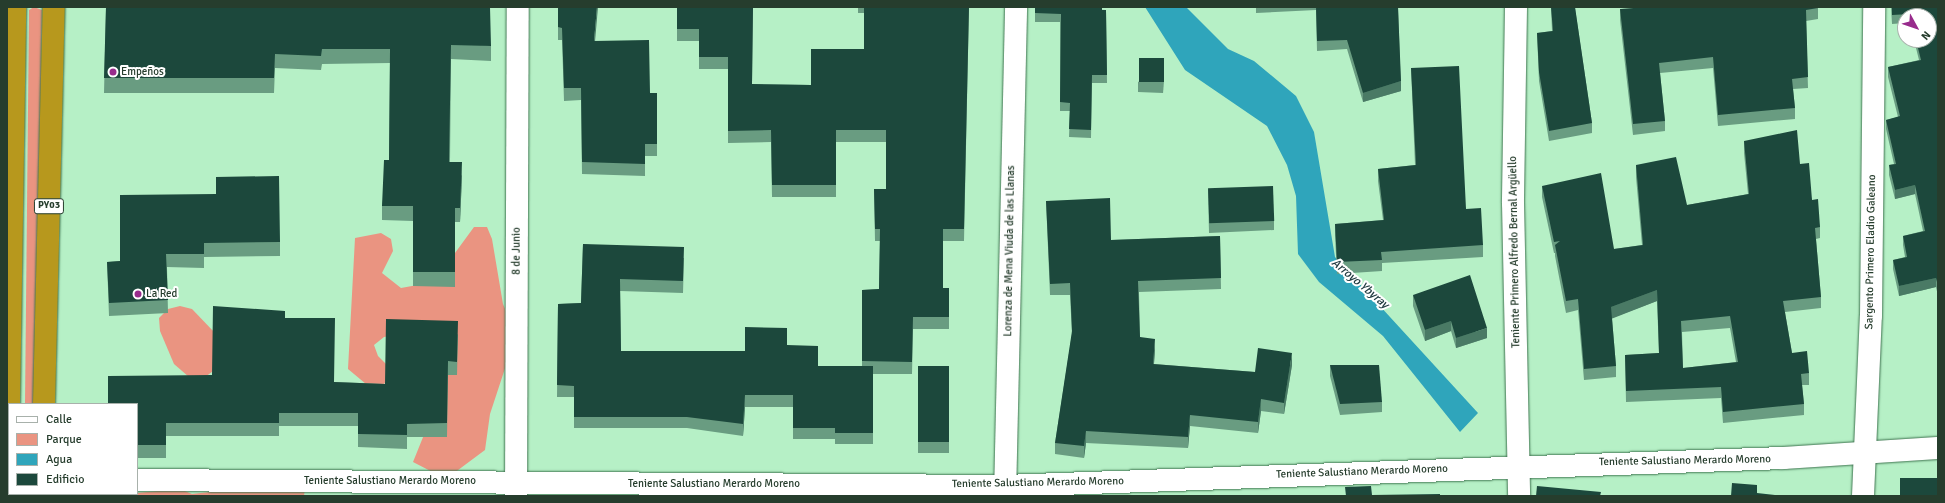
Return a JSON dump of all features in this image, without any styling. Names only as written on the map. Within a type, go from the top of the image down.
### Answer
[{"type":"highway","points":[[9,403],[15,7]]},
{"type":"highway","name":"PY03","points":[[44,403],[54,7]]},
{"type":"street","name":"8 de Junio","points":[[516,489],[518,7]]},
{"type":"street","name":"Lorenza de Mena Viuda de las Llanas","points":[[1005,491],[1016,7]]},
{"type":"street","name":"Teniente Primero Alfredo Bernal Argüello","points":[[1516,7],[1513,203],[1520,466],[1519,496]]},
{"type":"street","name":"Sargento Primero Eladio Galeano","points":[[1862,496],[1862,453],[1871,316],[1874,7]]},
{"type":"street","name":"Teniente Salustiano Merardo Moreno","points":[[138,480],[516,489],[1005,491],[1520,466],[1862,453],[1938,448]]},
{"type":"green space","points":[[34,7],[42,10],[37,403],[25,403],[29,10]]},
{"type":"green space","points":[[474,227],[487,227],[492,239],[503,304],[516,335],[490,414],[485,450],[446,479],[413,462],[436,405],[396,335],[384,337],[374,345],[378,356],[394,372],[389,381],[378,387],[366,384],[348,369],[355,238],[381,233],[391,239],[393,251],[382,273],[401,288],[423,284],[455,253]]},
{"type":"green space","points":[[180,306],[192,309],[216,334],[220,366],[201,380],[189,377],[174,364],[160,331],[159,318],[168,309]]},
{"type":"green space","points":[[305,488],[304,496],[103,496],[138,495],[138,493],[180,489],[192,494],[236,489]]},
{"type":"water","points":[[1145,7],[1186,7],[1228,49],[1254,61],[1296,96],[1314,132],[1335,257],[1478,413],[1460,432],[1383,336],[1319,282],[1298,254],[1296,196],[1287,165],[1267,126],[1185,70]]},
{"type":"building","points":[[106,7],[490,7],[491,46],[451,45],[449,162],[462,162],[460,208],[455,208],[455,272],[413,272],[413,206],[382,206],[384,160],[389,160],[390,49],[322,49],[321,56],[275,54],[274,78],[104,78]]},
{"type":"building","points":[[558,7],[597,7],[594,41],[649,40],[650,93],[657,93],[657,144],[645,144],[645,164],[582,162],[581,88],[564,88],[562,28],[558,27]]},
{"type":"building","points":[[677,7],[753,7],[752,84],[811,85],[811,49],[864,49],[864,7],[969,7],[964,229],[943,229],[943,288],[949,288],[949,317],[913,317],[912,362],[862,361],[862,290],[879,289],[880,229],[875,229],[874,189],[886,189],[886,130],[836,130],[836,185],[772,185],[771,130],[728,131],[728,57],[699,57],[699,29],[677,29]]},
{"type":"building","points":[[1035,7],[1102,7],[1102,10],[1106,10],[1107,75],[1092,75],[1091,130],[1069,129],[1070,103],[1060,102],[1061,14],[1035,13]]},
{"type":"building","points":[[1316,7],[1398,7],[1401,81],[1363,93],[1347,40],[1317,41]]},
{"type":"building","points":[[1551,7],[1575,7],[1592,123],[1549,131],[1539,72],[1537,33],[1553,31]]},
{"type":"building","points":[[1647,7],[1818,7],[1806,10],[1808,77],[1792,79],[1795,108],[1718,115],[1713,57],[1659,63],[1665,121],[1633,124],[1620,9]]},
{"type":"building","points":[[1892,7],[1938,7],[1938,286],[1936,278],[1899,286],[1893,260],[1907,257],[1903,236],[1925,231],[1915,185],[1895,190],[1889,165],[1896,164],[1886,120],[1900,116],[1888,67],[1921,60],[1918,48],[1937,48],[1937,8],[1897,8],[1897,15],[1892,15]]},
{"type":"building","points":[[1139,58],[1164,58],[1164,82],[1139,82]]},
{"type":"building","points":[[1459,66],[1466,209],[1481,208],[1483,245],[1381,252],[1382,260],[1337,262],[1335,224],[1384,220],[1378,169],[1416,165],[1411,68]]},
{"type":"building","points":[[1797,130],[1800,164],[1809,163],[1812,200],[1818,199],[1820,227],[1815,228],[1821,297],[1783,301],[1792,353],[1807,351],[1809,373],[1801,374],[1804,404],[1723,412],[1721,387],[1626,391],[1625,355],[1659,353],[1657,290],[1611,307],[1616,366],[1584,369],[1578,299],[1566,301],[1555,245],[1560,241],[1554,242],[1542,186],[1601,173],[1614,249],[1643,245],[1636,165],[1676,157],[1687,205],[1749,194],[1744,141]],"holes":[[[1730,316],[1738,362],[1683,368],[1681,321]]]},
{"type":"building","points":[[279,176],[280,242],[204,243],[204,254],[166,254],[168,300],[109,303],[107,262],[120,261],[120,195],[216,194],[216,177]]},
{"type":"building","points":[[1273,186],[1274,221],[1209,223],[1208,188]]},
{"type":"building","points":[[1110,198],[1111,240],[1220,236],[1221,278],[1138,281],[1140,337],[1155,339],[1153,364],[1255,372],[1258,348],[1292,353],[1284,403],[1261,399],[1258,422],[1190,415],[1188,437],[1086,431],[1084,446],[1055,443],[1072,331],[1070,283],[1050,284],[1046,201]]},
{"type":"building","points":[[583,244],[684,247],[683,281],[620,279],[621,351],[745,351],[745,327],[787,328],[787,345],[818,346],[818,366],[873,366],[873,433],[835,433],[835,428],[793,428],[793,395],[745,395],[743,424],[687,417],[574,417],[574,386],[557,385],[558,304],[581,303]]},
{"type":"building","points":[[1470,275],[1487,328],[1456,338],[1451,321],[1425,330],[1413,295]]},
{"type":"building","points":[[213,306],[285,311],[285,318],[335,318],[334,382],[385,384],[386,319],[458,321],[457,362],[448,361],[447,423],[407,424],[407,435],[358,434],[358,413],[279,413],[279,423],[166,423],[166,445],[138,445],[138,403],[108,403],[108,376],[212,375]]},
{"type":"building","points":[[1330,365],[1379,365],[1382,402],[1340,404]]},
{"type":"building","points":[[918,366],[949,366],[949,442],[918,442]]},
{"type":"building","points":[[1900,478],[1938,478],[1938,496],[1900,496]]},
{"type":"building","points":[[1732,483],[1757,485],[1757,493],[1784,496],[1731,496]]},
{"type":"building","points":[[1371,486],[1372,495],[1440,494],[1440,496],[1346,496],[1345,487]]},
{"type":"building","points":[[1537,486],[1601,492],[1600,496],[1536,496]]},
{"type":"place","name":"Empeños","points":[[113,72]]},
{"type":"place","name":"La Red","points":[[138,294]]},
{"type":"water label","name":"Arroyo Ybyray","points":[[1360,284]]}]
